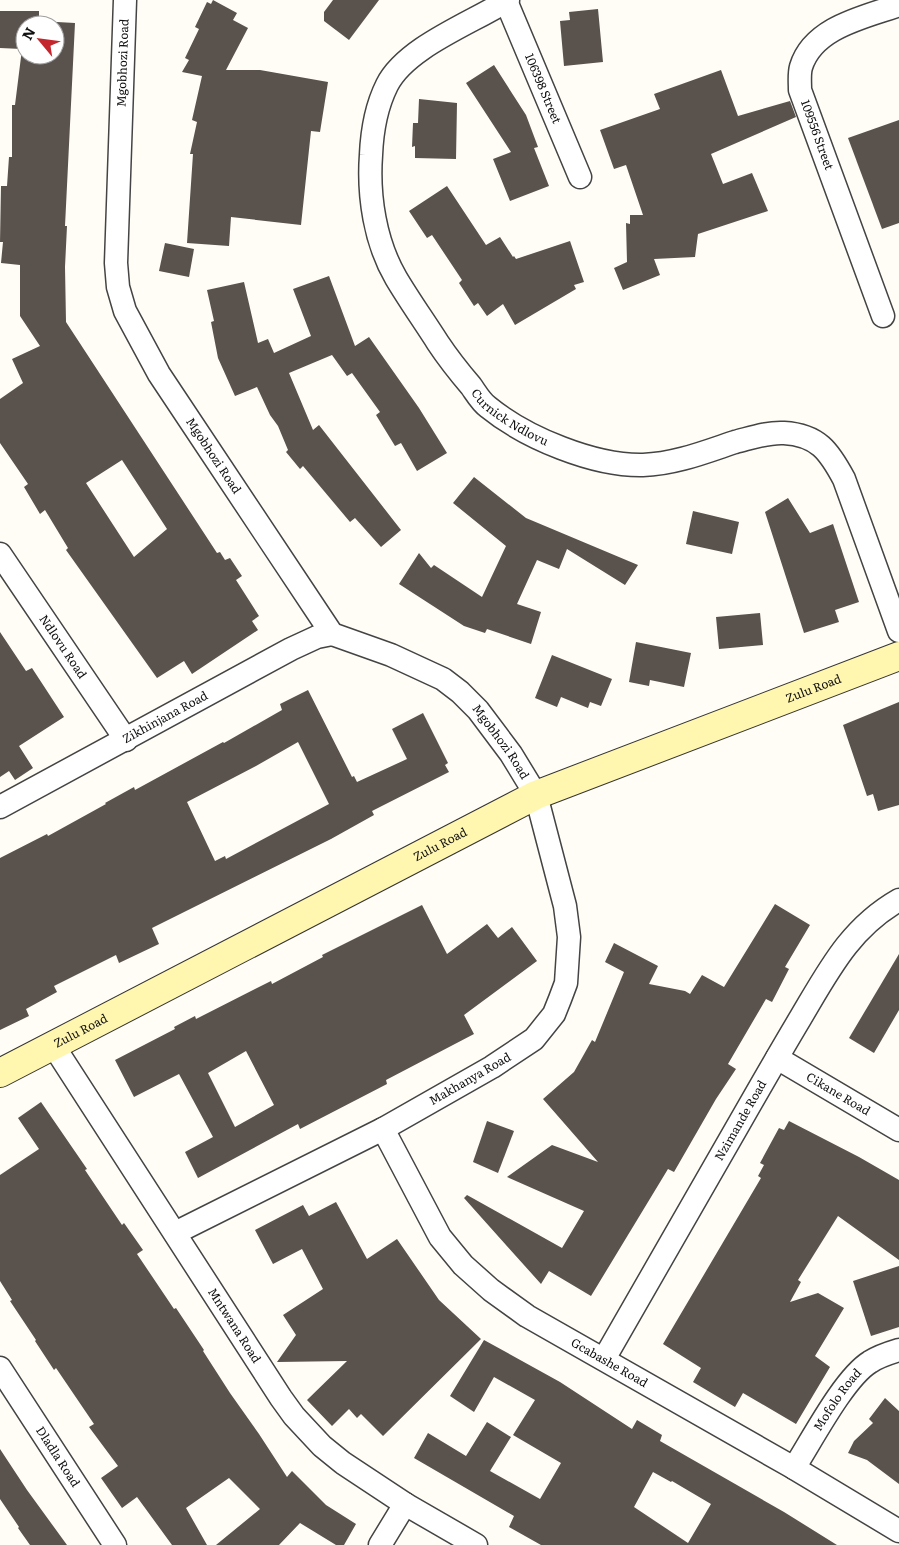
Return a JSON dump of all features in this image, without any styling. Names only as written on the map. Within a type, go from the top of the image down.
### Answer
[{"type":"street","name":"Mgobhozi Road","points":[[125,0],[116,263],[118,287],[125,310],[159,374],[332,634],[419,667],[443,679],[460,692],[478,710],[511,754],[536,795]]},
{"type":"street","name":"106398 Street","points":[[507,1],[580,177]]},
{"type":"street","name":"Curnick Ndlovu","points":[[507,1],[418,51],[402,65],[388,84],[377,109],[372,134],[370,172],[372,205],[382,244],[395,276],[448,358],[486,406],[509,422],[558,447],[604,461],[642,465],[676,461],[758,435],[783,433],[806,436],[823,446],[844,479],[899,631]]},
{"type":"street","name":"109556 Street","points":[[883,316],[800,90],[800,76],[801,66],[808,52],[820,38],[845,24],[899,5]]},
{"type":"street","name":"Ndlovu Road","points":[[0,554],[126,740]]},
{"type":"street","name":"Zikhinjana Road","points":[[0,808],[291,648],[317,637],[332,634]]},
{"type":"street","name":"Zulu Road","points":[[0,1073],[536,795],[899,656]]},
{"type":"street","name":"Makhanya Road","points":[[175,1233],[383,1129],[516,1052],[534,1039],[554,1014],[566,983],[569,937],[565,906],[536,795]]},
{"type":"street","name":"Nzimande Road","points":[[604,1359],[832,966],[849,941],[864,925],[881,910],[899,900]]},
{"type":"street","name":"Mntwana Road","points":[[53,1045],[294,1416],[322,1446],[343,1464],[405,1504],[476,1545]]},
{"type":"street","name":"Cikane Road","points":[[777,1058],[899,1130]]},
{"type":"street","name":"Gcabashe Road","points":[[383,1129],[440,1237],[462,1265],[490,1290],[527,1316],[899,1530]]},
{"type":"street","name":"Mofolo Road","points":[[794,1468],[855,1374],[870,1362],[899,1350]]},
{"type":"street","name":"Dladla Road","points":[[0,1368],[116,1545]]},
{"type":"street","points":[[380,1545],[405,1504]]},
{"type":"building","points":[[213,0],[237,13],[233,20],[248,28],[226,70],[260,70],[328,82],[320,132],[311,131],[301,225],[231,217],[229,246],[187,243],[193,154],[190,154],[197,122],[192,120],[202,76],[182,72],[189,60],[185,58],[199,29],[195,27],[207,2],[211,4]]},
{"type":"building","points":[[333,0],[379,0],[349,40],[324,21],[324,12]]},
{"type":"building","points":[[598,9],[603,62],[564,66],[560,21],[570,20],[569,12]]},
{"type":"building","points":[[0,11],[39,11],[39,15],[15,15],[15,49],[0,48]]},
{"type":"building","points":[[65,22],[75,23],[65,226],[67,226],[65,267],[66,322],[217,553],[220,552],[225,560],[230,558],[242,576],[236,580],[259,616],[252,621],[258,630],[192,674],[184,661],[157,678],[66,550],[68,548],[45,510],[40,514],[24,487],[28,484],[0,443],[0,399],[23,383],[12,359],[40,346],[20,316],[20,265],[1,263],[3,242],[0,242],[1,186],[7,186],[9,157],[12,157],[12,105],[15,105],[20,65],[65,65]],"holes":[[[122,460],[167,529],[134,557],[86,483]]]},
{"type":"building","points":[[494,65],[526,115],[538,147],[534,148],[549,186],[510,201],[493,159],[511,152],[466,83]]},
{"type":"building","points":[[721,70],[738,116],[790,101],[796,117],[711,154],[723,184],[752,173],[768,211],[698,234],[695,257],[654,259],[660,275],[623,290],[614,268],[627,262],[626,223],[630,224],[630,215],[643,215],[626,165],[614,169],[600,130],[660,109],[654,94]]},
{"type":"building","points":[[419,99],[457,103],[456,159],[415,158],[415,146],[412,147],[413,123],[418,123]]},
{"type":"building","points":[[899,120],[899,223],[882,229],[848,138]]},
{"type":"building","points":[[447,186],[486,245],[500,237],[516,259],[570,241],[584,282],[574,285],[576,289],[515,325],[503,304],[487,316],[478,303],[474,306],[459,283],[462,280],[432,235],[427,238],[409,211]]},
{"type":"building","points":[[165,243],[194,249],[189,277],[159,271]]},
{"type":"building","points":[[329,276],[355,346],[369,337],[419,408],[447,453],[417,471],[401,443],[395,446],[376,415],[380,412],[352,373],[347,376],[332,355],[289,373],[313,430],[319,425],[401,530],[381,547],[355,518],[350,522],[303,466],[300,469],[286,452],[288,450],[278,426],[270,415],[257,387],[235,396],[218,358],[211,322],[214,321],[207,290],[244,282],[258,343],[268,339],[274,353],[311,336],[293,289]]},
{"type":"building","points":[[474,477],[526,518],[638,565],[625,585],[567,549],[559,569],[537,560],[517,604],[541,612],[531,644],[487,629],[485,633],[464,626],[399,584],[419,553],[431,568],[434,565],[482,597],[506,546],[453,503]]},
{"type":"building","points":[[788,498],[810,533],[833,524],[859,602],[835,610],[839,622],[804,633],[765,512]]},
{"type":"building","points":[[693,511],[739,522],[732,554],[686,544]]},
{"type":"building","points":[[760,613],[763,645],[719,649],[716,617]]},
{"type":"building","points":[[0,632],[26,671],[32,668],[64,717],[19,746],[33,768],[15,780],[9,771],[0,777]]},
{"type":"building","points":[[636,642],[691,653],[684,687],[650,680],[649,686],[629,682]]},
{"type":"building","points":[[552,655],[612,679],[601,706],[590,702],[588,708],[561,697],[557,707],[535,698]]},
{"type":"building","points":[[308,690],[352,777],[354,776],[357,782],[407,759],[392,729],[423,713],[448,763],[445,765],[449,772],[372,811],[374,815],[331,839],[152,928],[159,944],[119,963],[116,955],[54,986],[57,992],[26,1009],[29,1016],[0,1030],[0,858],[47,834],[48,836],[134,787],[135,790],[224,743],[282,710],[280,704]],"holes":[[[298,742],[329,804],[226,859],[225,856],[215,861],[187,802]]]},
{"type":"building","points":[[899,702],[899,805],[878,811],[873,794],[867,796],[843,725]]},
{"type":"building","points":[[775,904],[810,925],[785,967],[789,969],[772,1002],[766,999],[728,1064],[736,1069],[716,1099],[674,1172],[668,1169],[591,1296],[549,1271],[541,1284],[464,1198],[467,1195],[562,1248],[584,1211],[507,1177],[552,1145],[598,1162],[543,1099],[574,1072],[592,1040],[595,1042],[624,972],[605,962],[614,943],[658,966],[649,984],[685,991],[690,994],[702,975],[724,987]]},
{"type":"building","points":[[422,905],[447,954],[487,924],[498,938],[512,927],[537,961],[464,1015],[474,1034],[386,1080],[387,1084],[300,1129],[298,1124],[198,1178],[185,1152],[213,1137],[179,1074],[134,1097],[115,1060],[175,1029],[174,1027],[195,1016],[196,1019],[271,981],[272,984],[323,957],[322,955]],"holes":[[[246,1051],[274,1105],[235,1127],[208,1073]]]},
{"type":"building","points":[[899,954],[899,1010],[874,1053],[849,1038]]},
{"type":"building","points":[[41,1102],[87,1169],[85,1170],[122,1225],[124,1223],[143,1250],[137,1254],[174,1309],[176,1308],[230,1393],[287,1477],[292,1471],[326,1505],[356,1524],[344,1545],[336,1545],[300,1523],[279,1545],[216,1545],[260,1509],[229,1478],[186,1508],[207,1545],[172,1545],[137,1497],[122,1508],[101,1478],[118,1466],[89,1427],[94,1424],[56,1368],[54,1370],[10,1301],[12,1300],[0,1281],[0,1175],[39,1149],[18,1118]]},
{"type":"building","points":[[487,1121],[514,1131],[498,1173],[473,1162]]},
{"type":"building","points":[[789,1121],[899,1180],[899,1260],[838,1216],[798,1280],[801,1282],[790,1302],[818,1293],[844,1308],[815,1356],[830,1367],[796,1424],[743,1393],[735,1407],[693,1382],[701,1368],[663,1344],[761,1178],[758,1176],[764,1165],[760,1163],[779,1128],[784,1130]]},
{"type":"building","points":[[336,1202],[367,1259],[397,1239],[439,1300],[481,1339],[383,1436],[361,1414],[357,1418],[349,1409],[332,1426],[307,1400],[347,1361],[277,1362],[296,1335],[283,1315],[323,1289],[302,1249],[273,1264],[255,1230],[303,1205],[309,1216]]},
{"type":"building","points":[[899,1266],[899,1327],[871,1336],[853,1281]]},
{"type":"building","points":[[484,1340],[560,1382],[632,1429],[637,1420],[662,1435],[660,1441],[784,1512],[837,1545],[541,1545],[509,1527],[514,1516],[414,1458],[428,1433],[466,1456],[487,1422],[511,1437],[490,1471],[540,1499],[561,1463],[513,1435],[535,1400],[494,1377],[474,1412],[450,1396]],"holes":[[[653,1472],[711,1504],[688,1543],[634,1507]]]},
{"type":"building","points":[[885,1398],[899,1411],[899,1484],[867,1460],[848,1453],[854,1441],[873,1423],[869,1419]]},
{"type":"building","points":[[0,1449],[67,1545],[30,1545],[18,1528],[0,1499]]}]
